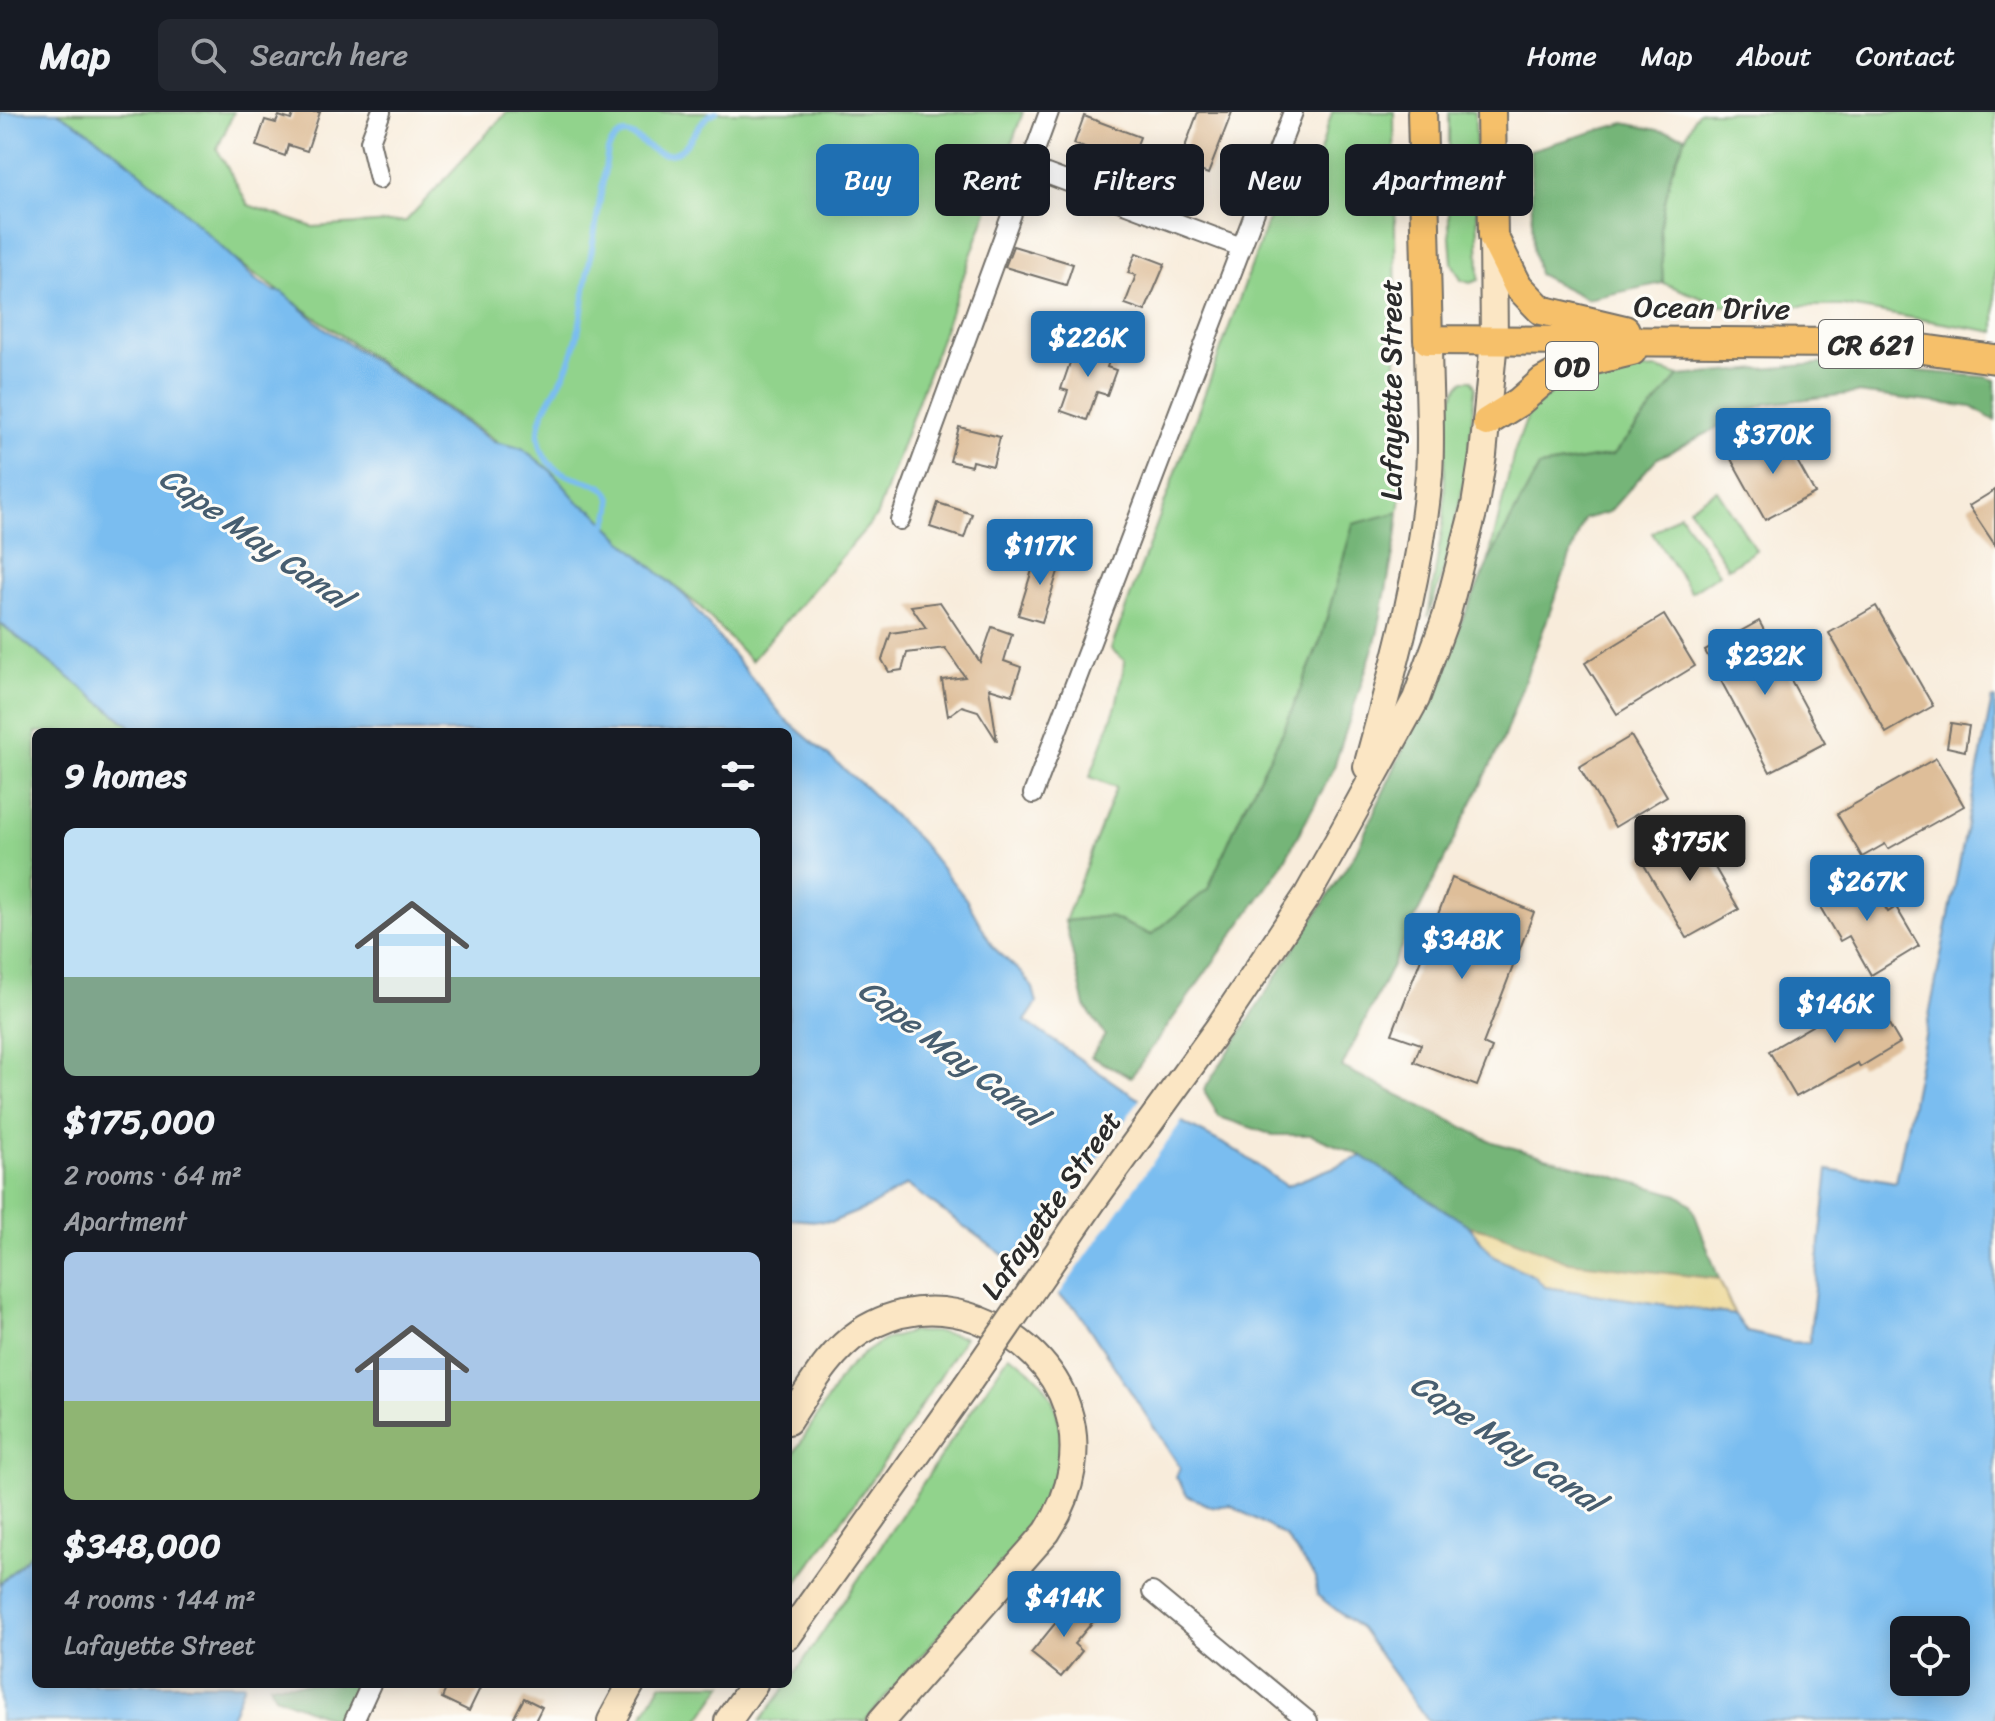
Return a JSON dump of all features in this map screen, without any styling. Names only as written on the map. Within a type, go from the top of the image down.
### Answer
[{"type":"main road","name":"Lafayette Street","points":[[1356,805],[1405,627],[1429,472],[1422,112]]},
{"type":"main road","name":"Lafayette Street","points":[[792,1630],[1219,1027],[1308,894],[1416,699],[1446,617],[1475,505],[1487,422],[1494,340],[1491,112]]},
{"type":"main road","points":[[1493,236],[1518,286],[1541,310],[1671,341]]},
{"type":"main road","name":"Ocean Drive","points":[[1428,340],[1853,343],[1995,359]]},
{"type":"main road","name":"OD","points":[[1487,422],[1570,366],[1671,341]]},
{"type":"main road","points":[[792,1415],[837,1351],[859,1333],[906,1313],[932,1310],[956,1311],[1005,1331],[1027,1347],[1047,1367],[1070,1414],[1074,1439],[1073,1465],[1068,1491],[1058,1515],[1047,1532],[881,1721]]},
{"type":"main road","points":[[611,1721],[629,1688]]},
{"type":"main road","points":[[728,1721],[751,1688]]},
{"type":"street","points":[[379,179],[370,141],[381,112]]},
{"type":"street","points":[[1037,144],[1049,112]]},
{"type":"street","points":[[1033,794],[1293,112]]},
{"type":"street","points":[[1050,175],[1241,247]]},
{"type":"street","points":[[900,520],[1010,216]]},
{"type":"street","points":[[1152,1592],[1308,1721]]},
{"type":"street","points":[[354,1721],[369,1688]]},
{"type":"green space","points":[[27,112],[234,112],[217,149],[248,205],[313,227],[406,221],[507,112],[1023,112],[1011,144],[935,144],[935,216],[985,216],[876,517],[751,661],[699,606],[498,442],[377,361]]},
{"type":"green space","points":[[1332,112],[1394,112],[1394,144],[1345,144],[1345,216],[1395,216],[1397,457],[1402,487],[1399,512],[1353,525],[1321,639],[1283,732],[1243,809],[1208,889],[1151,935],[1108,916],[1065,921],[1116,787],[1090,777],[1116,706],[1125,661],[1111,649],[1270,216],[1329,216],[1329,144],[1322,144]]},
{"type":"green space","points":[[1449,112],[1475,112],[1476,144],[1449,144]]},
{"type":"green space","points":[[1699,112],[1995,112],[1995,332],[1843,306],[1722,306],[1663,283],[1660,227],[1671,172]]},
{"type":"green space","points":[[1624,123],[1686,136],[1671,172],[1660,227],[1663,283],[1587,299],[1538,274],[1533,248],[1533,149]]},
{"type":"green space","points":[[1449,216],[1477,216],[1479,280],[1470,283],[1461,280],[1452,263]]},
{"type":"green space","points":[[1830,363],[1995,380],[1995,421],[1972,407],[1857,393],[1765,404],[1656,459],[1609,512],[1584,519],[1502,742],[1342,1067],[1493,1142],[1678,1195],[1691,1204],[1719,1279],[1569,1262],[1490,1231],[1469,1226],[1362,1156],[1311,1135],[1273,1135],[1219,1117],[1204,1090],[1356,852],[1488,563],[1539,467],[1613,455],[1679,376]]},
{"type":"green space","points":[[1657,369],[1679,376],[1613,455],[1539,467],[1488,563],[1514,453],[1529,412],[1562,383],[1603,372]]},
{"type":"green space","points":[[1464,380],[1472,380],[1475,387],[1467,470],[1444,569],[1428,617],[1444,518],[1446,414],[1456,389]]},
{"type":"green space","points":[[1717,490],[1756,550],[1728,568],[1689,508]]},
{"type":"green space","points":[[1399,512],[1377,636],[1333,770],[1280,869],[1131,1077],[1091,1057],[1105,1035],[1085,1006],[1065,921],[1108,916],[1151,935],[1208,889],[1243,809],[1283,732],[1321,639],[1353,524]]},
{"type":"green space","points":[[1680,514],[1719,574],[1691,592],[1652,533]]},
{"type":"green space","points":[[0,623],[133,728],[32,728],[32,1553],[0,1584]]},
{"type":"green space","points":[[911,1332],[938,1332],[965,1337],[897,1444],[792,1589],[792,1457],[845,1371],[884,1340]]},
{"type":"green space","points":[[1009,1355],[1032,1372],[1048,1392],[1057,1414],[1060,1437],[1052,1485],[1028,1532],[865,1721],[760,1721],[785,1688],[792,1688],[792,1678]]},
{"type":"green space","points":[[272,1688],[357,1688],[348,1708],[336,1721],[275,1696]]},
{"type":"green space","points":[[659,1688],[721,1688],[698,1721],[640,1721]]},
{"type":"sand","points":[[1469,1226],[1490,1231],[1569,1262],[1719,1279],[1735,1315],[1545,1287],[1534,1276],[1494,1257]]},
{"type":"water","name":"Cape May Canal","points":[[0,112],[57,112],[82,127],[167,195],[256,280],[274,291],[282,292],[323,327],[494,442],[522,448],[551,471],[579,503],[594,511],[686,597],[784,718],[865,787],[920,841],[966,899],[993,947],[1033,988],[1037,1003],[1025,1021],[1135,1097],[1239,1152],[1286,1186],[1362,1156],[1469,1226],[1494,1257],[1534,1276],[1545,1287],[1735,1315],[1747,1332],[1809,1343],[1828,1170],[1896,1182],[1992,699],[1995,699],[1995,1721],[1428,1721],[1361,1629],[1317,1595],[1315,1577],[1285,1536],[1230,1505],[1212,1507],[1188,1496],[1176,1477],[1180,1467],[1076,1308],[907,1185],[869,1207],[832,1222],[792,1219],[792,728],[133,728],[0,623]]},
{"type":"water","points":[[32,1553],[32,1688],[242,1688],[230,1721],[0,1721],[0,1584]]},
{"type":"pier","points":[[1142,1096],[1184,1118],[1056,1299],[1019,1271]]},
{"type":"building","points":[[294,112],[320,112],[307,151],[288,145],[285,156],[256,146],[265,120],[276,123],[279,116],[291,120]]},
{"type":"building","points":[[1198,112],[1232,112],[1208,174],[1204,172],[1204,144],[1186,144]]},
{"type":"building","points":[[1084,116],[1140,137],[1137,144],[1074,144]]},
{"type":"building","points":[[1013,246],[1073,264],[1066,285],[1005,267]]},
{"type":"building","points":[[1136,253],[1165,264],[1145,311],[1125,304],[1136,275],[1128,273]]},
{"type":"building","points":[[1088,338],[1114,347],[1107,367],[1116,370],[1107,395],[1097,392],[1087,420],[1061,411],[1068,391],[1061,389],[1073,354],[1082,357]]},
{"type":"building","points":[[959,427],[1000,437],[993,466],[972,461],[971,466],[950,461]]},
{"type":"building","points":[[1781,432],[1815,493],[1765,520],[1731,459]]},
{"type":"building","points":[[1995,490],[1995,545],[1969,506]]},
{"type":"building","points":[[938,503],[972,514],[964,538],[930,527]]},
{"type":"building","points":[[1038,551],[1062,559],[1042,622],[1018,615]]},
{"type":"building","points":[[940,602],[980,662],[992,627],[1012,634],[1004,661],[1021,667],[1012,695],[989,688],[997,741],[978,711],[962,706],[948,716],[942,680],[965,677],[945,648],[907,653],[902,670],[889,672],[882,660],[891,633],[926,628],[911,606]]},
{"type":"building","points":[[1876,606],[1933,706],[1886,733],[1829,633]]},
{"type":"building","points":[[1664,615],[1695,666],[1617,714],[1585,663]]},
{"type":"building","points":[[1759,621],[1825,743],[1770,772],[1705,651]]},
{"type":"building","points":[[1951,723],[1969,726],[1965,751],[1947,747]]},
{"type":"building","points":[[1631,736],[1667,796],[1615,827],[1579,767]]},
{"type":"building","points":[[1936,758],[1964,806],[1888,849],[1885,844],[1862,857],[1837,814]]},
{"type":"building","points":[[1692,828],[1739,909],[1687,938],[1640,858]]},
{"type":"building","points":[[1864,872],[1888,912],[1896,907],[1919,946],[1871,975],[1849,936],[1840,941],[1816,900]]},
{"type":"building","points":[[1452,878],[1534,912],[1483,1044],[1492,1048],[1477,1086],[1414,1062],[1421,1044],[1392,1034]]},
{"type":"building","points":[[1870,992],[1900,1043],[1860,1067],[1858,1063],[1796,1097],[1769,1051]]},
{"type":"building","points":[[1075,1599],[1097,1617],[1074,1644],[1082,1651],[1061,1677],[1031,1653]]},
{"type":"building","points":[[446,1688],[480,1688],[469,1711],[442,1698]]},
{"type":"building","points":[[524,1698],[542,1707],[535,1721],[512,1721]]},
{"type":"waterway","points":[[604,529],[611,507],[609,494],[600,486],[557,470],[545,458],[539,428],[572,356],[608,150],[621,134],[628,134],[657,152],[674,153],[687,144],[708,116],[716,112]]}]
